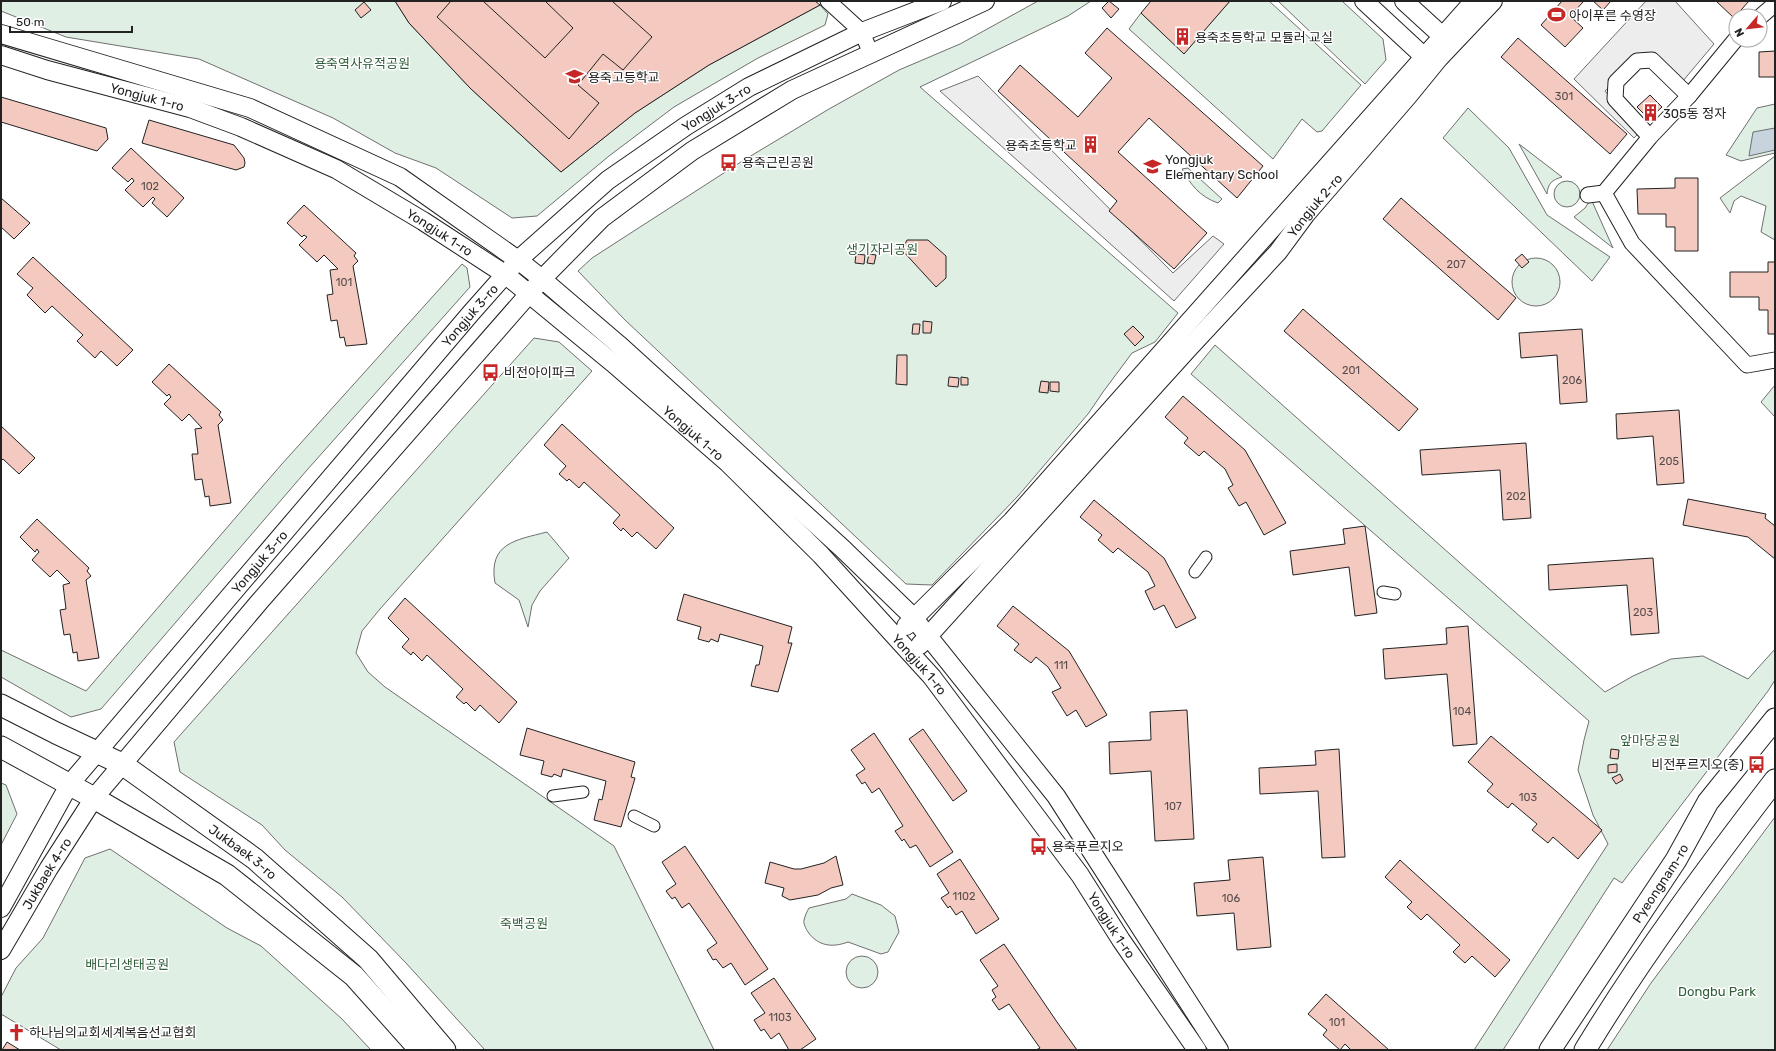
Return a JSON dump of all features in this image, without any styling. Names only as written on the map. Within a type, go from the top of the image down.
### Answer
[{"type":"main road","name":"Jukbaek 3-ro","points":[[1,704],[56,733],[122,764],[255,859],[368,959],[445,1050]]},
{"type":"main road","name":"Pyeongnam-ro","points":[[1550,1050],[1646,908],[1676,860],[1708,802],[1775,719]]},
{"type":"main road","points":[[1,748],[94,798],[227,875],[354,976],[420,1050]]},
{"type":"main road","points":[[1585,1050],[1611,1008],[1714,859],[1775,780]]},
{"type":"street","points":[[828,1],[862,32],[871,54]]},
{"type":"street","name":"Yongjuk 3-ro","points":[[69,785],[471,313],[518,260],[608,180],[686,126],[749,87],[862,32],[942,1]]},
{"type":"street","name":"Jukbaek 4-ro","points":[[1,950],[49,868],[94,798],[260,601],[542,280],[602,218],[692,151],[792,90],[985,1]]},
{"type":"street","points":[[1364,1],[1432,60]]},
{"type":"street","points":[[1404,1],[1447,41]]},
{"type":"street","points":[[895,637],[1012,521],[1432,60],[1447,41],[1474,1]]},
{"type":"street","points":[[1447,41],[1493,1]]},
{"type":"street","points":[[1,34],[250,108],[400,177],[518,260],[542,280],[618,344],[843,549],[913,619],[1056,796],[1219,1050]]},
{"type":"street","points":[[1588,195],[1604,193],[1650,137],[1689,96],[1729,48]]},
{"type":"street","name":"Yongjuk 1-ro","points":[[1,55],[46,70],[190,108],[241,127],[336,169],[506,275],[613,363],[728,463],[821,555],[932,677],[1080,875],[1121,940],[1197,1050]]},
{"type":"street","name":"Yongjuk 2-ro","points":[[912,655],[1278,252],[1306,214],[1432,60]]},
{"type":"street","points":[[1650,137],[1615,99],[1616,82],[1637,61],[1652,60],[1689,96]]},
{"type":"street","points":[[1604,193],[1632,243],[1747,365],[1775,360]]},
{"type":"street","points":[[1195,572],[1206,557]]},
{"type":"street","points":[[1383,592],[1395,594]]},
{"type":"street","name":"Jukbaek 4-ro","points":[[1,908],[69,785]]},
{"type":"street","points":[[552,796],[583,792]]},
{"type":"street","points":[[634,816],[654,826]]},
{"type":"green space","name":"용죽역사유적공원","points":[[1,1],[395,1],[409,23],[470,88],[561,172],[635,113],[709,65],[820,5],[828,14],[825,25],[758,58],[674,107],[609,156],[537,216],[512,218],[436,168],[395,153],[333,118],[199,59],[66,37],[1,11]]},
{"type":"green space","name":"생기자리공원","points":[[1038,1],[1091,1],[1068,16],[920,87],[1178,313],[1155,342],[1132,353],[1088,414],[1018,496],[932,585],[906,584],[625,320],[578,271],[592,258],[744,160],[829,109],[899,70],[960,44]]},
{"type":"green space","points":[[1230,1],[1269,1],[1361,85],[1322,131],[1317,132],[1302,119],[1273,159],[1129,29],[1141,13],[1184,53]]},
{"type":"green space","points":[[1278,1],[1342,1],[1383,39],[1386,60],[1365,84]]},
{"type":"green space","points":[[1775,104],[1775,153],[1741,161],[1726,155],[1757,108]]},
{"type":"green space","points":[[1468,108],[1509,148],[1547,215],[1610,257],[1592,281],[1443,138]]},
{"type":"green space","points":[[1519,144],[1562,177],[1551,182],[1548,187],[1547,194]]},
{"type":"green space","points":[[1775,156],[1775,240],[1761,232],[1766,206],[1741,196],[1734,201],[1730,213],[1720,198]]},
{"type":"green space","points":[[1188,168],[1222,199],[1218,203],[1201,194],[1192,185],[1182,169]]},
{"type":"green space","points":[[1567,181],[1576,185],[1580,194],[1576,203],[1567,207],[1558,203],[1554,194],[1558,185]]},
{"type":"green space","points":[[1591,199],[1613,248],[1574,217],[1585,208]]},
{"type":"green space","points":[[1536,258],[1545,260],[1553,265],[1558,273],[1560,282],[1558,291],[1553,299],[1545,304],[1536,306],[1527,304],[1519,299],[1514,291],[1512,282],[1514,273],[1519,265],[1527,260]]},
{"type":"green space","points":[[462,264],[467,268],[470,287],[307,470],[101,709],[71,717],[1,677],[1,650],[86,691],[281,465]]},
{"type":"green space","name":"죽백공원","points":[[534,338],[559,342],[592,371],[380,609],[362,631],[356,653],[368,672],[385,687],[614,846],[714,1050],[485,1050],[406,963],[342,897],[285,850],[262,825],[180,772],[174,742]]},
{"type":"green space","name":"앞마당공원","points":[[1215,345],[1605,692],[1633,676],[1671,659],[1703,656],[1748,679],[1775,649],[1775,680],[1768,691],[1622,883],[1614,878],[1503,1050],[1474,1050],[1608,844],[1593,815],[1578,770],[1589,721],[1191,374]]},
{"type":"green space","points":[[1775,385],[1775,417],[1761,402]]},
{"type":"green space","points":[[547,532],[569,558],[540,591],[532,605],[528,627],[519,600],[495,583],[494,570],[496,559],[500,551],[515,541]]},
{"type":"green space","points":[[1,783],[6,785],[17,814],[1,845]]},
{"type":"green space","name":"Dongbu Park","points":[[1775,817],[1775,1050],[1607,1050],[1651,983]]},
{"type":"green space","name":"배다리생태공원","points":[[110,849],[227,928],[261,946],[342,1019],[371,1050],[61,1050],[1,1014],[1,997],[16,968],[43,938],[85,858]]},
{"type":"green space","points":[[852,894],[881,905],[895,916],[899,932],[888,952],[881,954],[848,942],[836,945],[821,943],[812,937],[807,931],[804,921],[809,908],[846,899]]},
{"type":"green space","points":[[862,956],[868,957],[875,963],[878,972],[877,978],[871,985],[862,988],[856,987],[849,981],[846,972],[847,966],[853,959]]},
{"type":"shaded area","points":[[1646,1],[1675,1],[1714,44],[1682,82],[1647,52],[1605,91],[1640,132],[1634,138],[1574,79]]},
{"type":"shaded area","points":[[978,76],[1173,273],[1213,236],[1224,244],[1174,301],[940,91]]},
{"type":"shaded area","points":[[1775,128],[1775,150],[1749,156],[1753,132]]},
{"type":"building","name":"용죽고등학교","points":[[395,1],[815,1],[820,5],[709,65],[635,113],[561,172],[470,88],[409,23]]},
{"type":"building","name":"용죽고등학교","points":[[451,1],[483,1],[545,58],[573,28],[545,1],[612,1],[652,37],[623,70],[603,54],[578,85],[599,103],[569,139],[437,17]]},
{"type":"building","points":[[1109,1],[1119,9],[1111,18],[1102,8]]},
{"type":"building","name":"용죽초등학교 모듈러 교실","points":[[1151,1],[1230,1],[1184,54],[1141,13]]},
{"type":"building","points":[[1562,1],[1584,1],[1570,16],[1583,28],[1565,47],[1541,25]]},
{"type":"building","points":[[1593,1],[1611,1],[1603,10]]},
{"type":"building","points":[[1716,1],[1749,1],[1743,8],[1728,8],[1728,12]]},
{"type":"building","points":[[364,2],[371,10],[361,18],[355,10]]},
{"type":"building","name":"용죽초등학교","points":[[1107,28],[1263,166],[1237,198],[1149,118],[1118,152],[1207,233],[1174,269],[1109,211],[1117,201],[998,91],[1020,65],[1078,117],[1112,78],[1085,53]]},
{"type":"building","points":[[1518,38],[1627,134],[1610,154],[1501,57]]},
{"type":"building","points":[[1775,51],[1775,77],[1759,77],[1759,52]]},
{"type":"building","name":"305동 정자","points":[[1650,95],[1662,107],[1649,119],[1637,107]]},
{"type":"building","points":[[1,97],[106,128],[108,139],[97,151],[1,122]]},
{"type":"building","points":[[149,120],[234,145],[244,158],[244,167],[236,170],[142,143]]},
{"type":"building","points":[[131,148],[184,198],[167,217],[152,203],[155,199],[153,197],[143,207],[125,190],[134,181],[132,178],[128,182],[112,168]]},
{"type":"building","points":[[1675,178],[1698,178],[1698,251],[1675,251],[1675,227],[1666,227],[1666,214],[1638,214],[1637,189],[1675,188]]},
{"type":"building","points":[[1,198],[30,223],[14,239],[1,227]]},
{"type":"building","points":[[1401,198],[1516,298],[1498,320],[1383,219]]},
{"type":"building","points":[[304,205],[356,253],[354,256],[358,261],[353,266],[367,344],[346,346],[344,337],[340,338],[337,320],[331,321],[327,295],[333,294],[330,270],[338,269],[324,255],[317,262],[299,245],[307,237],[304,235],[302,237],[287,223]]},
{"type":"building","points":[[907,240],[928,240],[946,256],[946,278],[936,287],[902,250]]},
{"type":"building","points":[[856,254],[865,255],[864,264],[855,263]]},
{"type":"building","points":[[869,254],[876,255],[874,264],[867,263]]},
{"type":"building","points":[[1522,254],[1529,262],[1522,268],[1515,260]]},
{"type":"building","points":[[33,257],[133,350],[117,366],[101,351],[95,358],[77,341],[83,335],[52,306],[45,313],[27,295],[33,288],[17,274]]},
{"type":"building","points":[[1768,262],[1775,262],[1775,334],[1768,334],[1768,310],[1759,310],[1759,297],[1730,297],[1730,272],[1768,272]]},
{"type":"building","points":[[1303,309],[1418,409],[1399,431],[1284,331]]},
{"type":"building","points":[[923,321],[932,322],[931,333],[923,333]]},
{"type":"building","points":[[913,324],[920,324],[919,334],[912,334]]},
{"type":"building","points":[[1133,326],[1144,337],[1135,346],[1124,334]]},
{"type":"building","points":[[1582,329],[1587,402],[1560,404],[1557,355],[1521,358],[1519,333]]},
{"type":"building","points":[[897,355],[907,355],[907,385],[896,384]]},
{"type":"building","points":[[169,364],[221,412],[219,415],[223,420],[218,425],[231,503],[210,506],[209,496],[205,497],[202,479],[195,480],[192,454],[198,454],[195,429],[202,428],[189,414],[182,421],[164,404],[171,397],[169,394],[167,396],[152,382]]},
{"type":"building","points":[[949,377],[959,378],[958,387],[948,386]]},
{"type":"building","points":[[961,377],[968,378],[968,385],[961,385]]},
{"type":"building","points":[[1041,381],[1049,382],[1048,393],[1039,392]]},
{"type":"building","points":[[1050,382],[1059,382],[1059,392],[1050,391]]},
{"type":"building","points":[[1183,396],[1245,450],[1286,523],[1264,535],[1246,502],[1239,506],[1228,488],[1233,485],[1225,469],[1204,451],[1199,456],[1184,443],[1188,438],[1165,417]]},
{"type":"building","points":[[1679,410],[1684,483],[1657,485],[1653,436],[1617,439],[1616,414]]},
{"type":"building","points":[[562,424],[674,528],[656,549],[637,532],[632,537],[623,528],[621,531],[613,523],[620,515],[584,482],[579,488],[569,479],[567,481],[559,474],[566,466],[544,445]]},
{"type":"building","points":[[1,426],[35,458],[19,474],[3,459],[1,461]]},
{"type":"building","points":[[1526,443],[1531,518],[1503,520],[1500,470],[1422,475],[1420,450]]},
{"type":"building","points":[[1688,499],[1766,514],[1765,518],[1775,526],[1775,559],[1748,537],[1683,525]]},
{"type":"building","points":[[1094,500],[1164,558],[1196,618],[1176,628],[1164,605],[1154,610],[1145,591],[1155,586],[1148,572],[1118,548],[1113,553],[1098,540],[1102,535],[1080,517]]},
{"type":"building","points":[[37,519],[89,568],[87,571],[91,576],[86,580],[99,658],[78,661],[77,652],[73,653],[70,634],[64,635],[60,610],[66,609],[63,585],[70,583],[57,570],[50,577],[32,560],[39,552],[37,549],[35,552],[20,537]]},
{"type":"building","points":[[1365,526],[1377,613],[1355,616],[1349,567],[1293,575],[1290,551],[1345,544],[1343,529]]},
{"type":"building","points":[[1653,558],[1659,633],[1631,635],[1627,585],[1549,590],[1548,565]]},
{"type":"building","points":[[684,594],[792,627],[788,643],[792,643],[778,692],[751,686],[756,665],[759,665],[763,646],[720,634],[718,642],[711,639],[709,642],[698,639],[701,627],[677,620]]},
{"type":"building","points":[[405,598],[517,702],[499,723],[480,705],[475,711],[466,702],[464,704],[456,697],[463,689],[427,655],[422,661],[413,652],[411,655],[402,647],[409,639],[388,618]]},
{"type":"building","points":[[1013,606],[1069,651],[1107,715],[1086,727],[1076,710],[1067,716],[1052,692],[1061,688],[1048,667],[1036,657],[1031,663],[1014,650],[1019,644],[997,626]]},
{"type":"building","points":[[1468,626],[1477,744],[1453,746],[1447,674],[1385,679],[1383,649],[1447,644],[1446,628]]},
{"type":"building","points":[[1187,710],[1194,839],[1155,841],[1151,771],[1110,774],[1109,742],[1151,740],[1150,712]]},
{"type":"building","points":[[527,728],[635,762],[631,777],[635,778],[621,827],[594,820],[599,799],[602,800],[606,781],[563,769],[561,777],[554,774],[552,777],[541,774],[544,761],[520,755]]},
{"type":"building","points":[[923,729],[967,791],[953,801],[909,739]]},
{"type":"building","points":[[874,733],[953,852],[930,867],[916,845],[910,848],[904,839],[902,841],[895,831],[903,826],[879,788],[872,793],[865,782],[862,784],[856,775],[865,769],[851,750]]},
{"type":"building","points":[[1491,736],[1602,830],[1578,859],[1553,837],[1548,843],[1532,830],[1537,824],[1512,803],[1508,808],[1487,791],[1493,784],[1468,762]]},
{"type":"building","points":[[1339,749],[1345,857],[1322,858],[1318,791],[1260,794],[1259,768],[1316,765],[1315,751]]},
{"type":"building","points":[[1611,749],[1619,750],[1618,759],[1610,758]]},
{"type":"building","points":[[1617,764],[1617,772],[1608,773],[1608,765]]},
{"type":"building","points":[[1620,774],[1623,780],[1616,784],[1612,778]]},
{"type":"building","points":[[685,846],[768,969],[745,985],[731,963],[723,968],[716,959],[713,960],[707,950],[717,943],[689,903],[682,908],[675,897],[672,899],[666,891],[676,884],[662,862]]},
{"type":"building","points":[[836,856],[843,885],[831,888],[818,895],[790,900],[782,896],[784,888],[765,883],[770,862],[794,869],[801,869],[824,863]]},
{"type":"building","points":[[1263,857],[1271,947],[1237,950],[1234,913],[1197,916],[1194,883],[1230,880],[1228,860]]},
{"type":"building","points":[[960,859],[999,919],[976,934],[962,911],[956,915],[950,906],[948,908],[941,898],[949,893],[937,874]]},
{"type":"building","points":[[1400,860],[1510,960],[1495,977],[1472,956],[1465,963],[1453,952],[1460,945],[1427,914],[1421,920],[1407,907],[1412,902],[1385,877]]},
{"type":"building","points":[[1004,944],[1077,1050],[1036,1050],[1040,1048],[1009,1004],[999,1010],[992,1000],[996,997],[992,990],[998,986],[980,960]]},
{"type":"building","points":[[774,978],[816,1039],[800,1050],[789,1050],[779,1033],[771,1039],[764,1029],[761,1031],[754,1020],[765,1013],[751,993]]},
{"type":"building","points":[[1326,994],[1389,1050],[1351,1050],[1345,1044],[1340,1050],[1323,1035],[1327,1030],[1308,1014]]},
{"type":"building","points":[[7,1042],[20,1050],[2,1050]]},
{"type":"place","name":"아이푸른 수영장","points":[[1556,15]]},
{"type":"place","name":"용죽초등학교 모듈러 교실","points":[[1182,37]]},
{"type":"place","name":"용죽고등학교","points":[[575,77]]},
{"type":"place","name":"305동 정자","points":[[1650,113]]},
{"type":"place","name":"용죽초등학교","points":[[1090,145]]},
{"type":"place","name":"용죽근린공원","points":[[729,162]]},
{"type":"place","name":"Yongjuk Elementary School","points":[[1152,166]]},
{"type":"place","name":"비전아이파크","points":[[491,372]]},
{"type":"place","name":"비전푸르지오(중)","points":[[1757,764]]},
{"type":"place","name":"용죽푸르지오","points":[[1039,846]]},
{"type":"place","name":"하나님의교회세계복음선교협회","points":[[16,1032]]}]
